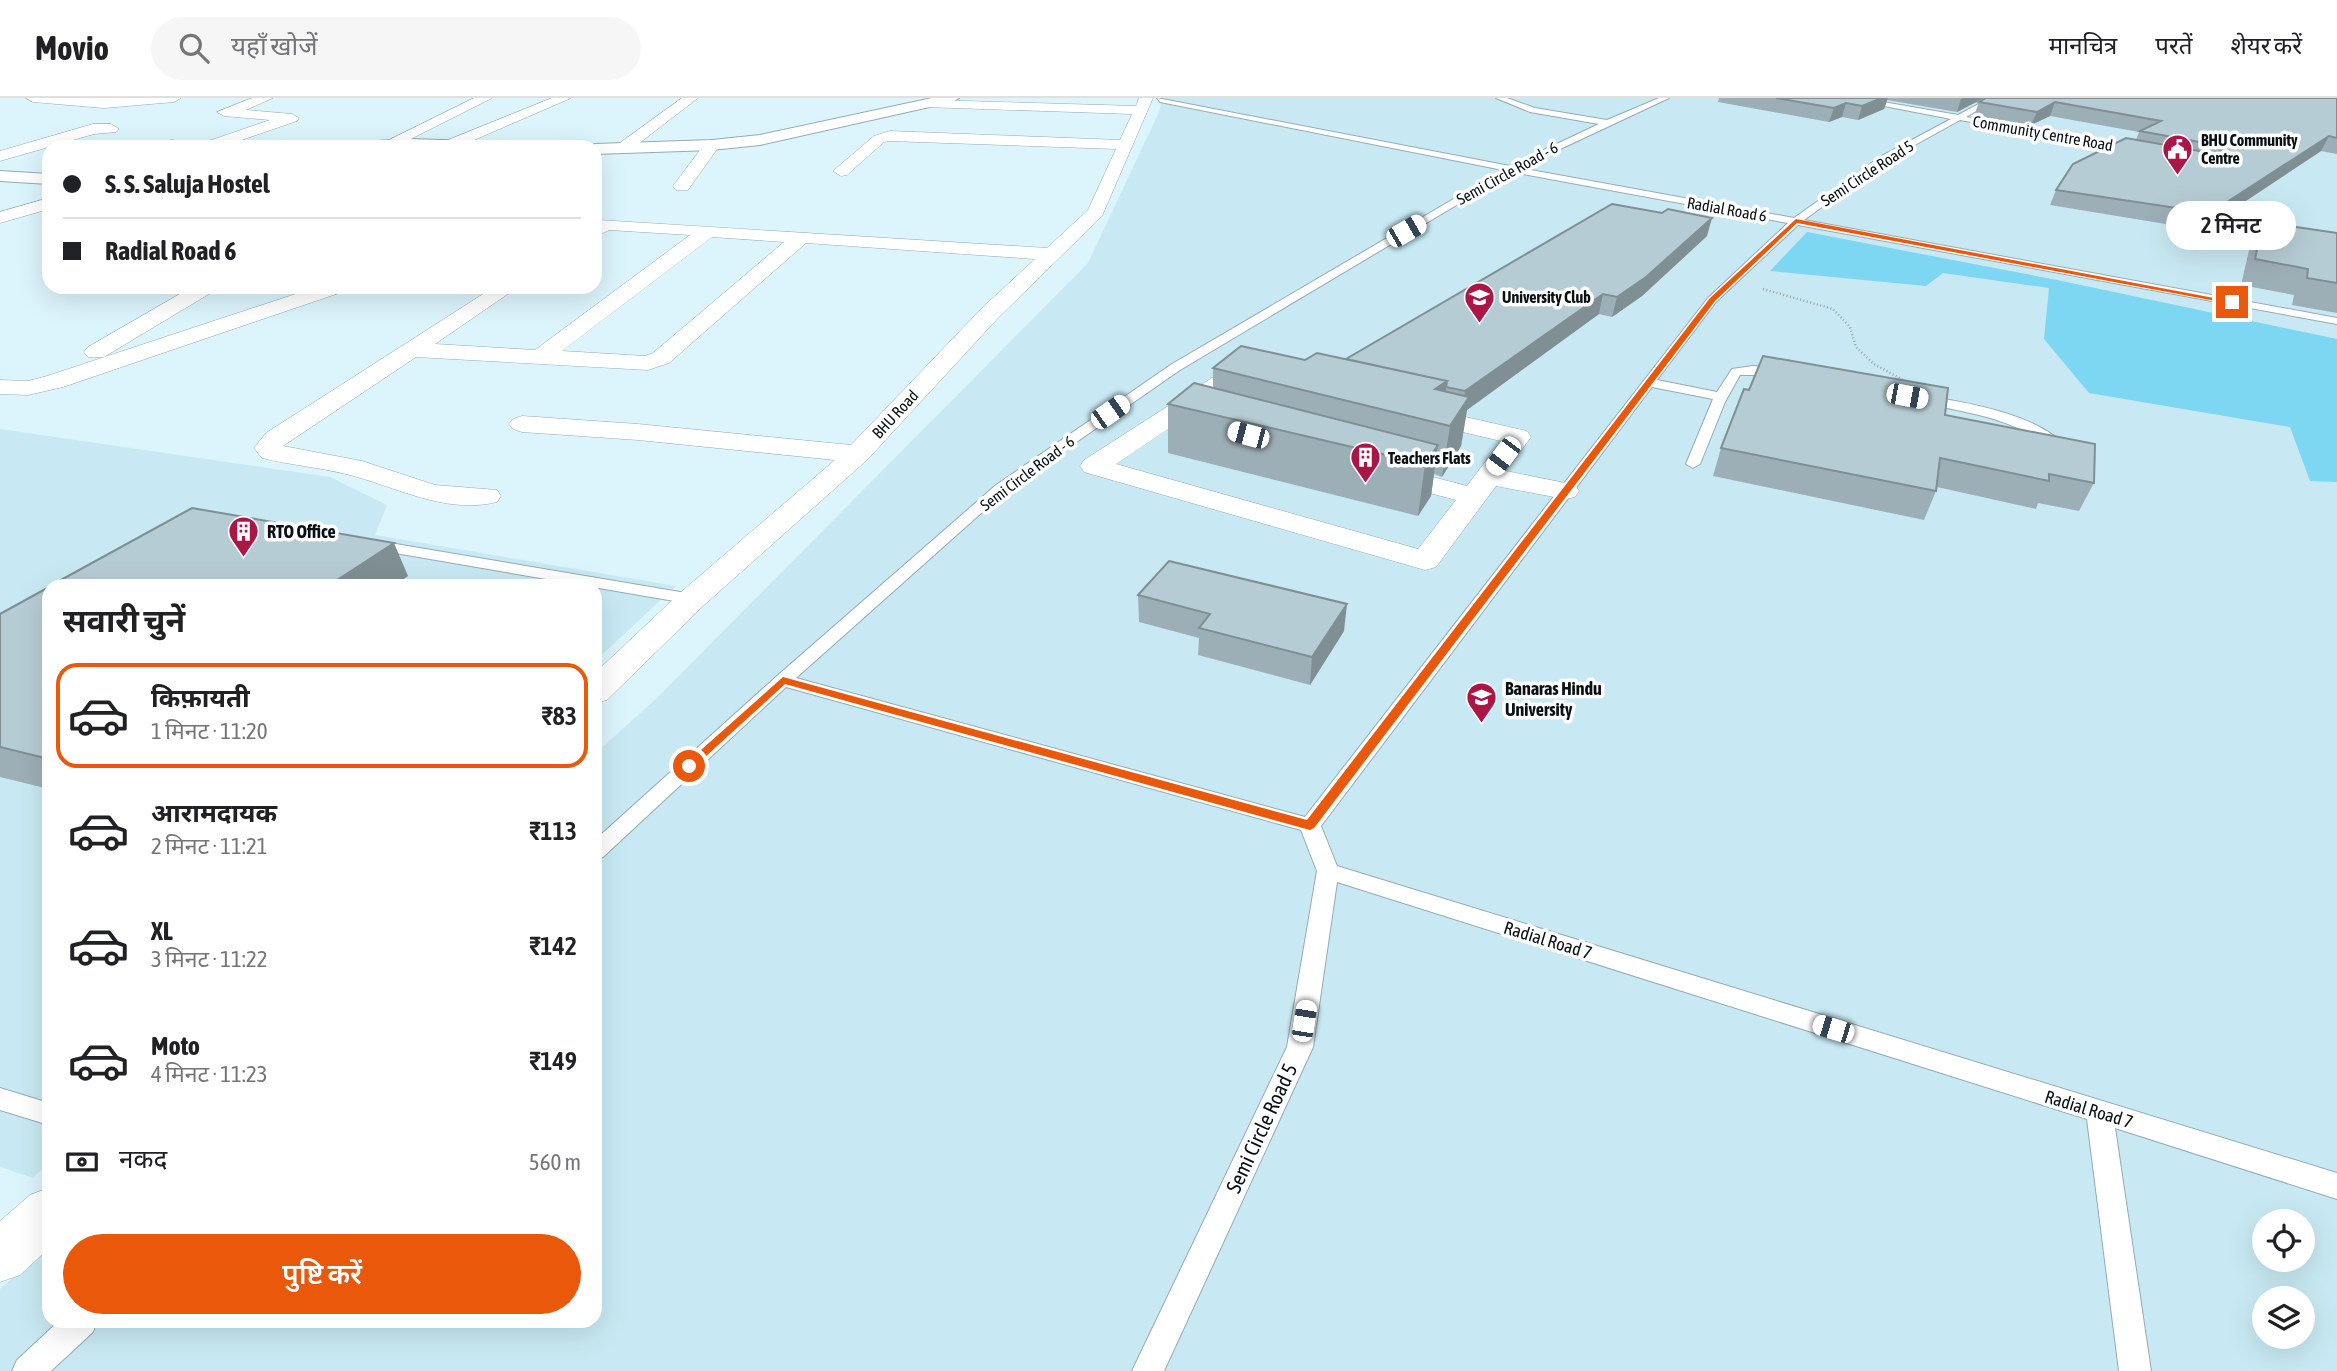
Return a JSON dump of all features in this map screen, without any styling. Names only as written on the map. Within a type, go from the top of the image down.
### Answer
[{"type":"street","points":[[33,98],[104,104],[174,98]]},
{"type":"street","points":[[227,140],[292,118],[224,112],[266,98]]},
{"type":"street","points":[[399,140],[485,98]]},
{"type":"street","points":[[461,140],[564,98]]},
{"type":"street","points":[[623,148],[691,98]]},
{"type":"street","points":[[602,149],[712,145],[783,136],[949,101],[1149,103]]},
{"type":"street","points":[[912,135],[949,101]]},
{"type":"street","name":"BHU Road","points":[[602,685],[692,599],[858,454],[1049,254],[1096,212],[1116,161],[1149,103]]},
{"type":"street","points":[[66,117],[104,104]]},
{"type":"street","points":[[58,140],[93,129],[111,129]]},
{"type":"street","points":[[841,171],[880,139],[890,136],[1126,145]]},
{"type":"street","points":[[0,158],[42,145]]},
{"type":"street","points":[[682,186],[712,145]]},
{"type":"street","points":[[0,158],[42,164]]},
{"type":"street","points":[[6,176],[42,166]]},
{"type":"street","points":[[6,176],[42,179]]},
{"type":"street","points":[[0,218],[42,205]]},
{"type":"street","points":[[602,226],[1049,254]]},
{"type":"street","points":[[538,358],[707,232]]},
{"type":"street","points":[[410,350],[640,364],[656,361],[799,239]]},
{"type":"street","points":[[63,378],[73,367],[195,294]]},
{"type":"street","points":[[0,387],[28,388],[63,378],[317,294]]},
{"type":"street","points":[[487,496],[432,493],[352,467],[271,452],[267,448],[275,439],[497,294]]},
{"type":"street","points":[[1237,372],[1518,437],[1481,486],[1425,561],[1094,466],[1237,372]]},
{"type":"street","points":[[1172,415],[1199,422]]},
{"type":"street","points":[[522,424],[638,432],[858,454]]},
{"type":"street","points":[[1356,464],[1481,486],[1565,491]]},
{"type":"street","points":[[0,1256],[42,1219]]},
{"type":"lane","points":[[1500,98],[1532,110],[1608,123]]},
{"type":"lane","name":"Semi Circle Road - 6","points":[[602,846],[783,680],[1001,488],[1176,367],[1511,169],[1665,98]]},
{"type":"lane","name":"Community Centre Road","points":[[1847,98],[2144,151]]},
{"type":"lane","name":"Semi Circle Road 5","points":[[1310,825],[1713,300],[1796,221],[1883,159],[1995,98]]},
{"type":"lane","name":"Radial Road 6","points":[[1149,103],[2337,321]]},
{"type":"lane","points":[[1693,464],[1703,435],[1736,372],[1753,370],[1802,376]]},
{"type":"lane","points":[[1649,382],[1721,397]]},
{"type":"lane","points":[[1907,396],[1979,408],[2017,422],[2038,431],[2062,449],[2068,463]]},
{"type":"lane","points":[[353,542],[573,579]]},
{"type":"lane","points":[[602,584],[692,599]]},
{"type":"lane","points":[[783,680],[1310,825],[1328,871]]},
{"type":"lane","name":"Semi Circle Road 5","points":[[1148,1371],[1300,1046],[1328,871]]},
{"type":"lane","name":"Radial Road 7","points":[[1328,871],[2337,1186]]},
{"type":"lane","points":[[0,1099],[42,1113]]},
{"type":"lane","points":[[2099,1112],[2135,1371]]},
{"type":"lane","points":[[28,1371],[74,1328]]},
{"type":"path","points":[[1732,280],[1833,309],[1850,327],[1856,347],[1874,364],[1900,379],[1925,387],[1933,401]]},
{"type":"shaded area","name":"Banaras Hindu University","points":[[1162,98],[2337,98],[2337,1371],[0,1371],[0,1289],[42,1251],[42,1328],[602,1328],[602,748],[659,696],[1088,263],[1160,110]]},
{"type":"shaded area","points":[[1807,232],[2057,280],[2337,339],[2337,482],[2310,481],[2290,427],[2089,393],[2044,339],[2049,288],[1943,273],[1926,286],[1770,271]]},
{"type":"shaded area","points":[[0,429],[330,477],[387,505],[375,535],[676,586],[602,655],[602,579],[42,579],[42,1170],[33,1178],[0,1167]]},
{"type":"building","points":[[1776,98],[1882,98],[1862,106],[1846,103],[1834,108]]},
{"type":"building","points":[[1986,98],[2337,98],[2337,138],[2329,136],[2210,213],[2056,190],[2073,164],[2126,138],[2216,154],[2223,149],[2221,146],[2140,131],[2161,121],[2055,102],[2037,112],[1979,102]]},
{"type":"building","points":[[1612,204],[1662,213],[1668,209],[1712,218],[1646,277],[1617,297],[1603,294],[1465,391],[1446,387],[1447,381],[1346,359]]},
{"type":"building","points":[[2263,222],[2337,233],[2337,283],[2307,278],[2308,269],[2255,259]]},
{"type":"building","points":[[1241,346],[1305,360],[1317,353],[1447,381],[1435,389],[1469,397],[1450,426],[1213,368]]},
{"type":"building","points":[[1763,356],[1948,388],[1945,415],[2095,444],[2094,483],[2049,474],[2049,481],[1940,458],[1936,491],[1721,448],[1744,389],[1749,390]]},
{"type":"building","points":[[1194,383],[1438,445],[1425,464],[1168,404]]},
{"type":"building","points":[[192,508],[394,543],[339,579],[63,579]]},
{"type":"building","points":[[1169,561],[1347,604],[1312,657],[1199,628],[1210,614],[1138,595]]},
{"type":"building","points":[[42,591],[42,757],[0,747],[0,614]]},
{"type":"place","name":"BHU Community Centre","points":[[2178,176]]},
{"type":"place","name":"University Club","points":[[1479,324]]},
{"type":"place","name":"Teachers Flats","points":[[1365,485]]},
{"type":"place","name":"RTO Office","points":[[244,558]]},
{"type":"place","name":"Banaras Hindu University","points":[[1482,725]]},
{"type":"route","points":[[689,766],[783,680],[1310,825],[1713,300],[1796,221],[2232,302]]}]
